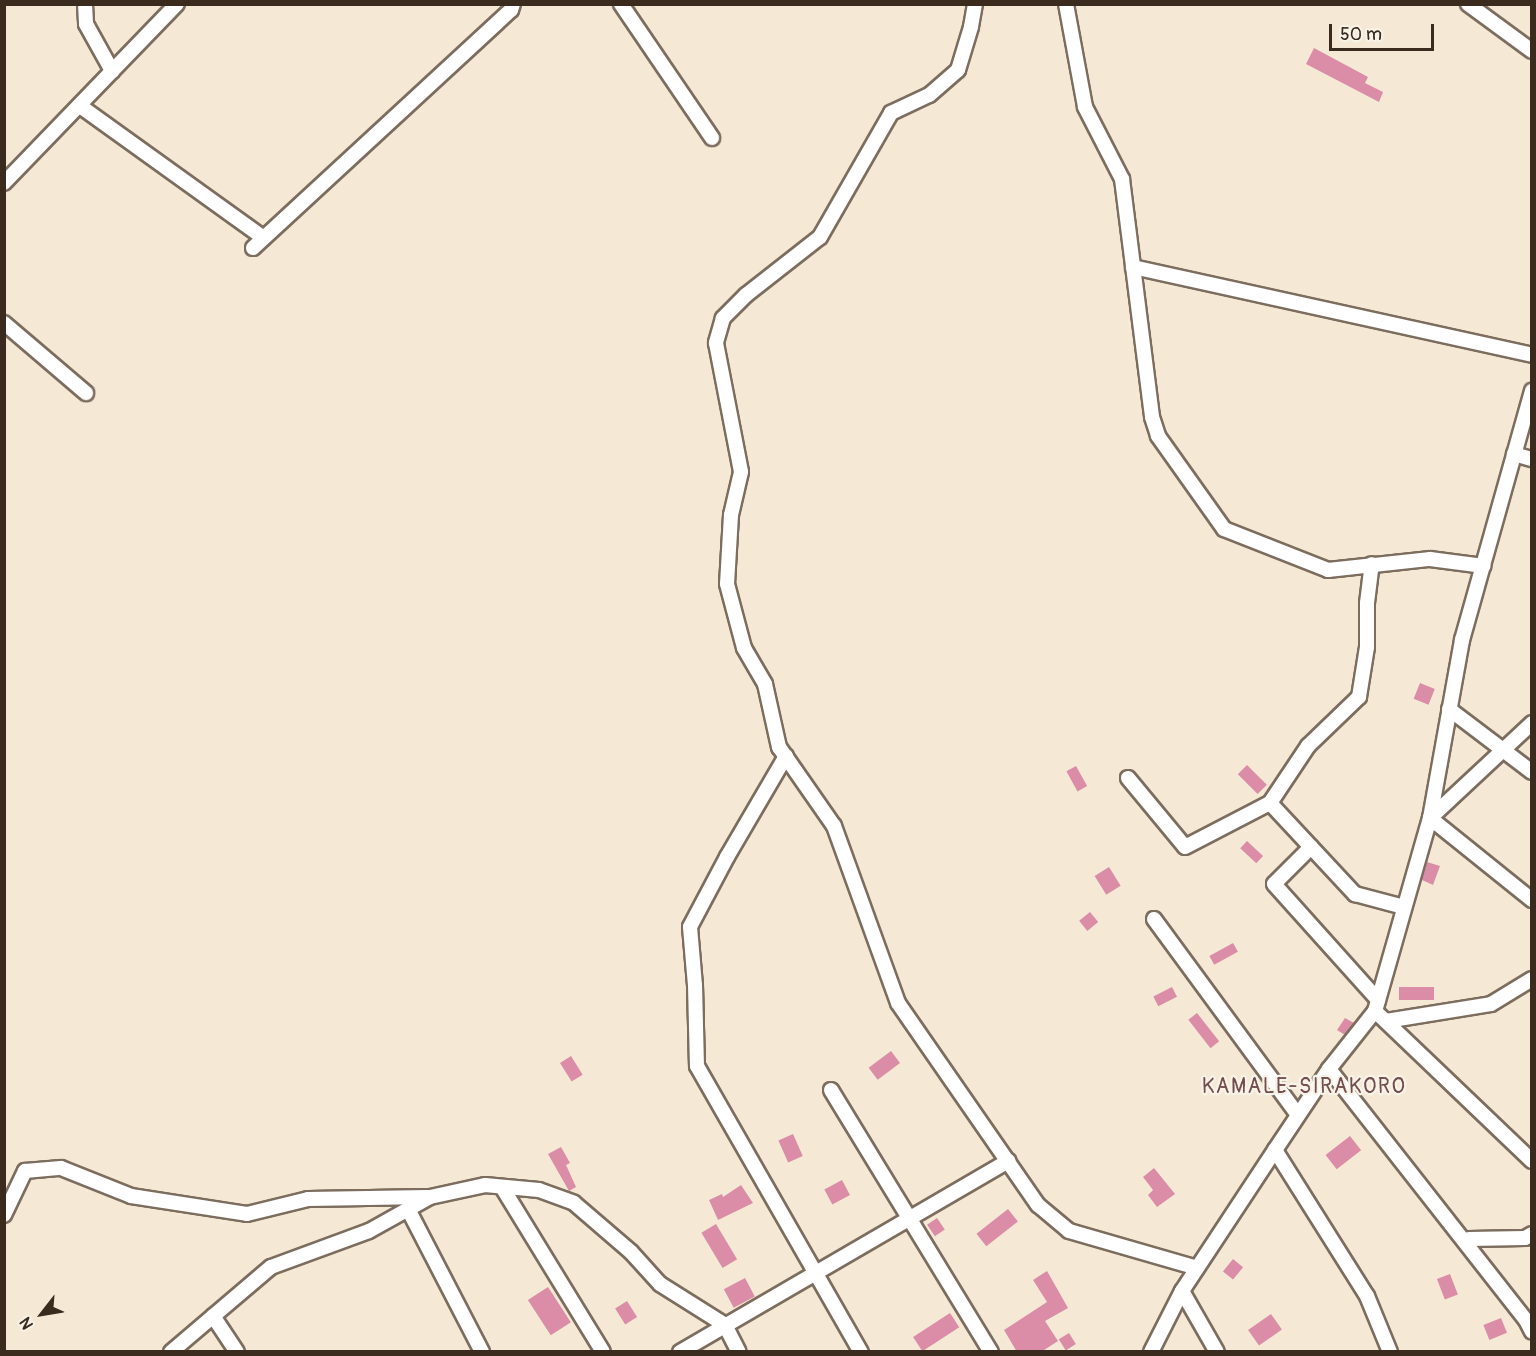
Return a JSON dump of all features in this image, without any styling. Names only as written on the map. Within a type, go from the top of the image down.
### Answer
[{"type":"street","points":[[85,4],[87,24],[112,71]]},
{"type":"street","points":[[4,183],[177,4]]},
{"type":"street","points":[[253,248],[511,10],[513,4]]},
{"type":"street","points":[[621,4],[712,138]]},
{"type":"street","points":[[975,4],[971,27],[958,70],[929,95],[891,112],[820,237],[746,295],[723,318],[716,343],[741,471],[731,515],[727,584],[744,648],[765,684],[779,747],[834,826],[898,1003],[1038,1205],[1070,1231],[1197,1268]]},
{"type":"street","points":[[1066,4],[1085,106],[1122,179],[1152,417],[1158,435],[1224,529],[1328,570],[1430,559],[1484,566]]},
{"type":"street","points":[[1468,4],[1532,51]]},
{"type":"street","points":[[80,106],[264,238]]},
{"type":"street","points":[[1133,267],[1532,355]]},
{"type":"street","points":[[4,323],[86,393]]},
{"type":"street","points":[[1150,1350],[1197,1268],[1329,1069],[1377,1006],[1430,818],[1462,640],[1532,391]]},
{"type":"street","points":[[1514,454],[1532,459]]},
{"type":"street","points":[[1128,778],[1185,847],[1270,803],[1308,747],[1359,697],[1367,647],[1367,603],[1372,564]]},
{"type":"street","points":[[1449,709],[1532,772]]},
{"type":"street","points":[[1430,818],[1532,723]]},
{"type":"street","points":[[786,756],[727,857],[690,927],[695,985],[697,1066],[861,1352]]},
{"type":"street","points":[[1270,803],[1355,894],[1404,907]]},
{"type":"street","points":[[1430,818],[1532,900]]},
{"type":"street","points":[[1311,847],[1274,884],[1377,1006],[1386,1022],[1532,1161]]},
{"type":"street","points":[[1154,919],[1298,1115]]},
{"type":"street","points":[[1386,1022],[1491,1004],[1532,980]]},
{"type":"street","points":[[1329,1069],[1526,1320],[1532,1332]]},
{"type":"street","points":[[831,1090],[991,1352]]},
{"type":"street","points":[[1275,1150],[1367,1296],[1390,1352]]},
{"type":"street","points":[[680,1352],[1008,1161]]},
{"type":"street","points":[[4,1215],[25,1171],[61,1168],[131,1196],[248,1214],[308,1199],[430,1197],[485,1185],[539,1190],[574,1203],[631,1252],[660,1284],[725,1325],[739,1352]]},
{"type":"street","points":[[502,1187],[603,1352]]},
{"type":"street","points":[[171,1352],[271,1267],[369,1231],[430,1197]]},
{"type":"street","points":[[408,1209],[483,1352]]},
{"type":"street","points":[[1469,1239],[1525,1238],[1532,1234]]},
{"type":"street","points":[[1182,1291],[1217,1352]]},
{"type":"street","points":[[213,1316],[237,1352]]},
{"type":"building","points":[[1314,48],[1368,77],[1365,83],[1383,92],[1379,102],[1306,64]]},
{"type":"building","points":[[1420,683],[1435,689],[1428,705],[1414,699]]},
{"type":"building","points":[[1247,765],[1267,785],[1258,794],[1238,774]]},
{"type":"building","points":[[1076,766],[1087,786],[1078,791],[1066,771]]},
{"type":"building","points":[[1247,841],[1263,856],[1256,863],[1240,848]]},
{"type":"building","points":[[1427,862],[1440,866],[1433,885],[1422,880]]},
{"type":"building","points":[[1109,867],[1121,886],[1106,895],[1095,876]]},
{"type":"building","points":[[1090,912],[1098,922],[1087,931],[1079,921]]},
{"type":"building","points":[[1233,943],[1238,952],[1214,965],[1209,956]]},
{"type":"building","points":[[1172,987],[1177,997],[1158,1006],[1153,997]]},
{"type":"building","points":[[1399,987],[1434,987],[1434,1000],[1399,1000]]},
{"type":"building","points":[[1197,1013],[1219,1041],[1210,1048],[1188,1020]]},
{"type":"building","points":[[1345,1018],[1354,1023],[1345,1035],[1337,1030]]},
{"type":"building","points":[[891,1051],[900,1063],[878,1080],[869,1068]]},
{"type":"building","points":[[571,1056],[583,1075],[572,1082],[560,1063]]},
{"type":"building","points":[[793,1134],[803,1156],[788,1162],[778,1141]]},
{"type":"building","points":[[1350,1136],[1361,1150],[1337,1169],[1326,1155]]},
{"type":"building","points":[[561,1147],[570,1163],[566,1165],[576,1187],[569,1191],[548,1154]]},
{"type":"building","points":[[1154,1168],[1175,1194],[1157,1207],[1148,1195],[1153,1190],[1143,1177]]},
{"type":"building","points":[[842,1180],[850,1195],[832,1204],[824,1189]]},
{"type":"building","points":[[741,1185],[753,1203],[718,1220],[709,1200],[722,1194],[723,1197]]},
{"type":"building","points":[[1008,1209],[1018,1222],[986,1246],[976,1234]]},
{"type":"building","points":[[937,1218],[945,1230],[935,1236],[927,1225]]},
{"type":"building","points":[[716,1224],[737,1259],[723,1268],[701,1233]]},
{"type":"building","points":[[1233,1259],[1243,1267],[1233,1280],[1223,1271]]},
{"type":"building","points":[[1047,1271],[1068,1308],[1045,1321],[1058,1341],[1041,1352],[1017,1352],[1004,1330],[1047,1302],[1033,1280]]},
{"type":"building","points":[[1450,1274],[1458,1295],[1445,1300],[1437,1279]]},
{"type":"building","points":[[745,1278],[755,1297],[734,1308],[724,1289]]},
{"type":"building","points":[[548,1287],[571,1322],[551,1335],[528,1300]]},
{"type":"building","points":[[627,1301],[637,1317],[625,1325],[615,1308]]},
{"type":"building","points":[[950,1313],[959,1327],[922,1351],[913,1337]]},
{"type":"building","points":[[1271,1314],[1282,1330],[1259,1346],[1248,1330]]},
{"type":"building","points":[[1501,1318],[1507,1333],[1489,1340],[1483,1325]]},
{"type":"building","points":[[1069,1333],[1076,1344],[1066,1350],[1059,1339]]},
{"type":"district","name":"KAMALE-SIRAKORO","points":[[1304,1087]]}]
